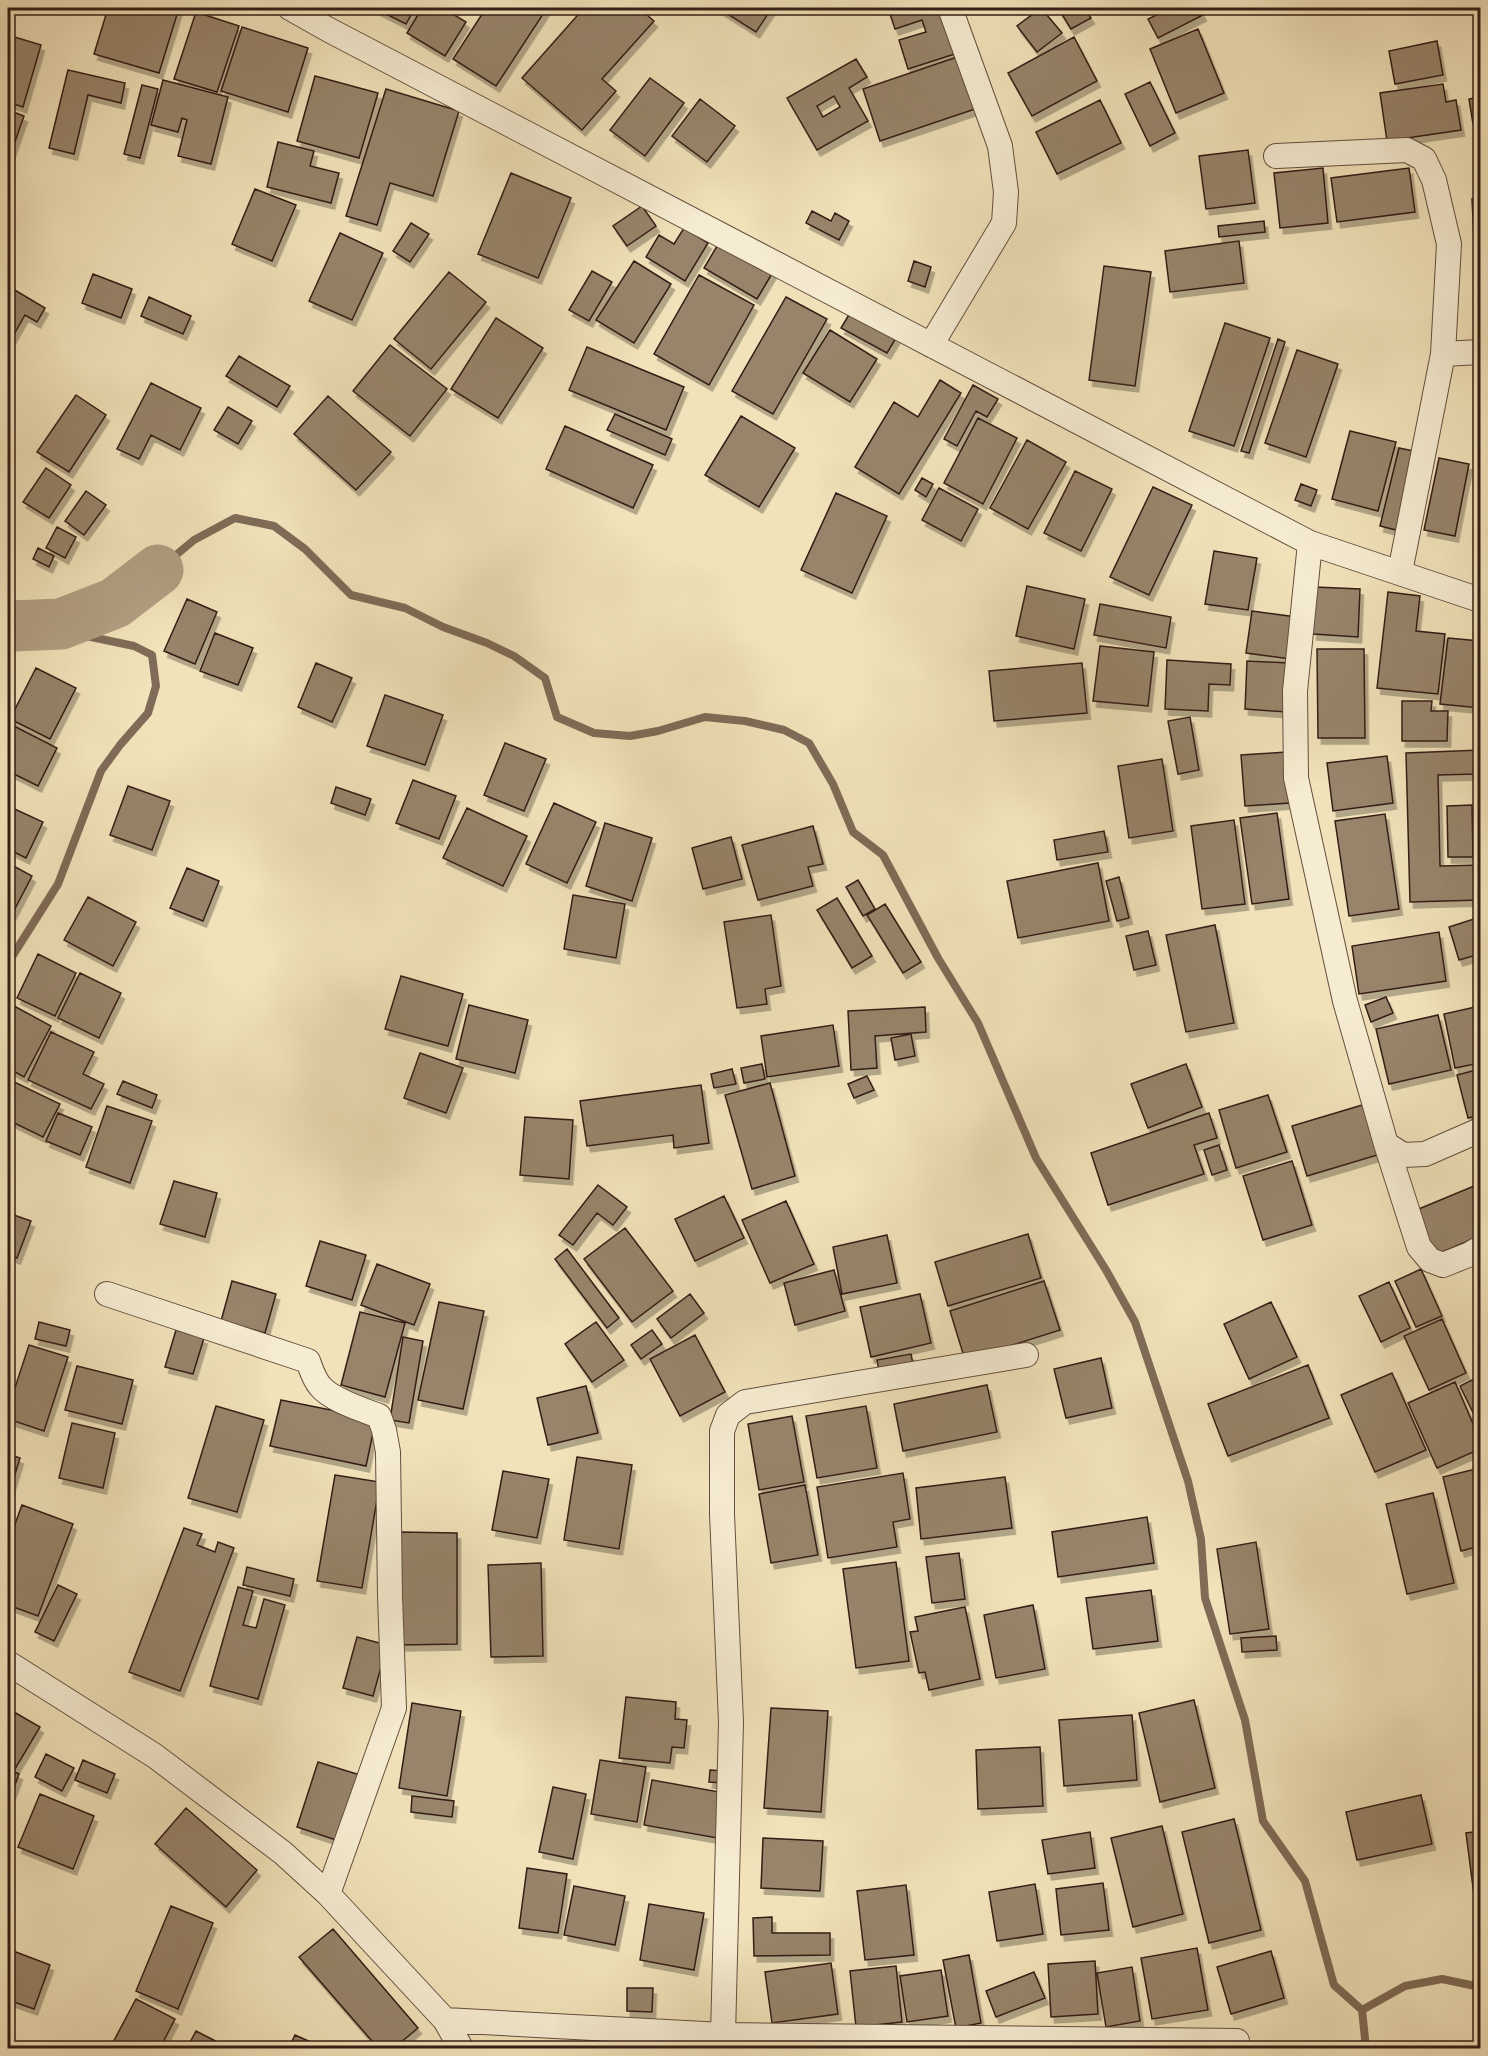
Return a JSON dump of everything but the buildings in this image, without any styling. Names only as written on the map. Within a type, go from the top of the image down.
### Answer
[{"type":"street","points":[[290,8],[1310,543],[1480,600]]},
{"type":"street","points":[[931,345],[1004,223],[1005,212],[1006,192],[1000,146],[950,8]]},
{"type":"street","points":[[1276,156],[1407,150],[1424,159],[1434,180],[1449,244],[1443,354],[1400,572]]},
{"type":"street","points":[[1443,354],[1480,352]]},
{"type":"street","points":[[1310,543],[1295,691],[1296,778],[1346,1001],[1386,1144],[1419,1247],[1430,1260],[1443,1265],[1480,1248]]},
{"type":"street","points":[[1386,1144],[1403,1155],[1425,1154],[1480,1130]]},
{"type":"street","points":[[107,1294],[308,1360],[312,1374],[320,1387],[331,1395],[379,1416],[382,1423],[388,1452],[394,1708],[328,1894]]},
{"type":"street","points":[[723,2035],[731,1722],[722,1514],[722,1431],[728,1415],[745,1402],[1026,1354]]},
{"type":"street","points":[[8,1663],[155,1756],[283,1854],[328,1894],[445,2020],[461,2049]]},
{"type":"street","points":[[445,2020],[723,2035],[1237,2041],[1230,2049]]},
{"type":"waterway","points":[[158,570],[194,540],[235,518],[274,526],[305,549],[351,595],[405,608],[443,627],[487,643],[514,656],[545,678],[557,717],[594,733],[630,736],[658,731],[705,717],[745,721],[784,730],[809,743],[833,784],[853,832],[883,855],[938,958],[978,1023],[1036,1158],[1106,1270],[1135,1322],[1188,1481],[1201,1539],[1205,1598],[1245,1720],[1263,1821],[1305,1881],[1334,1985],[1362,2010],[1366,2048]]},
{"type":"waterway","points":[[8,624],[13,626],[61,624],[115,603],[158,570]]},
{"type":"waterway","points":[[8,963],[58,884],[101,771],[148,713],[156,686],[152,655],[134,646],[34,625]]},
{"type":"waterway","points":[[1362,2010],[1405,1986],[1442,1979],[1480,1987]]}]
